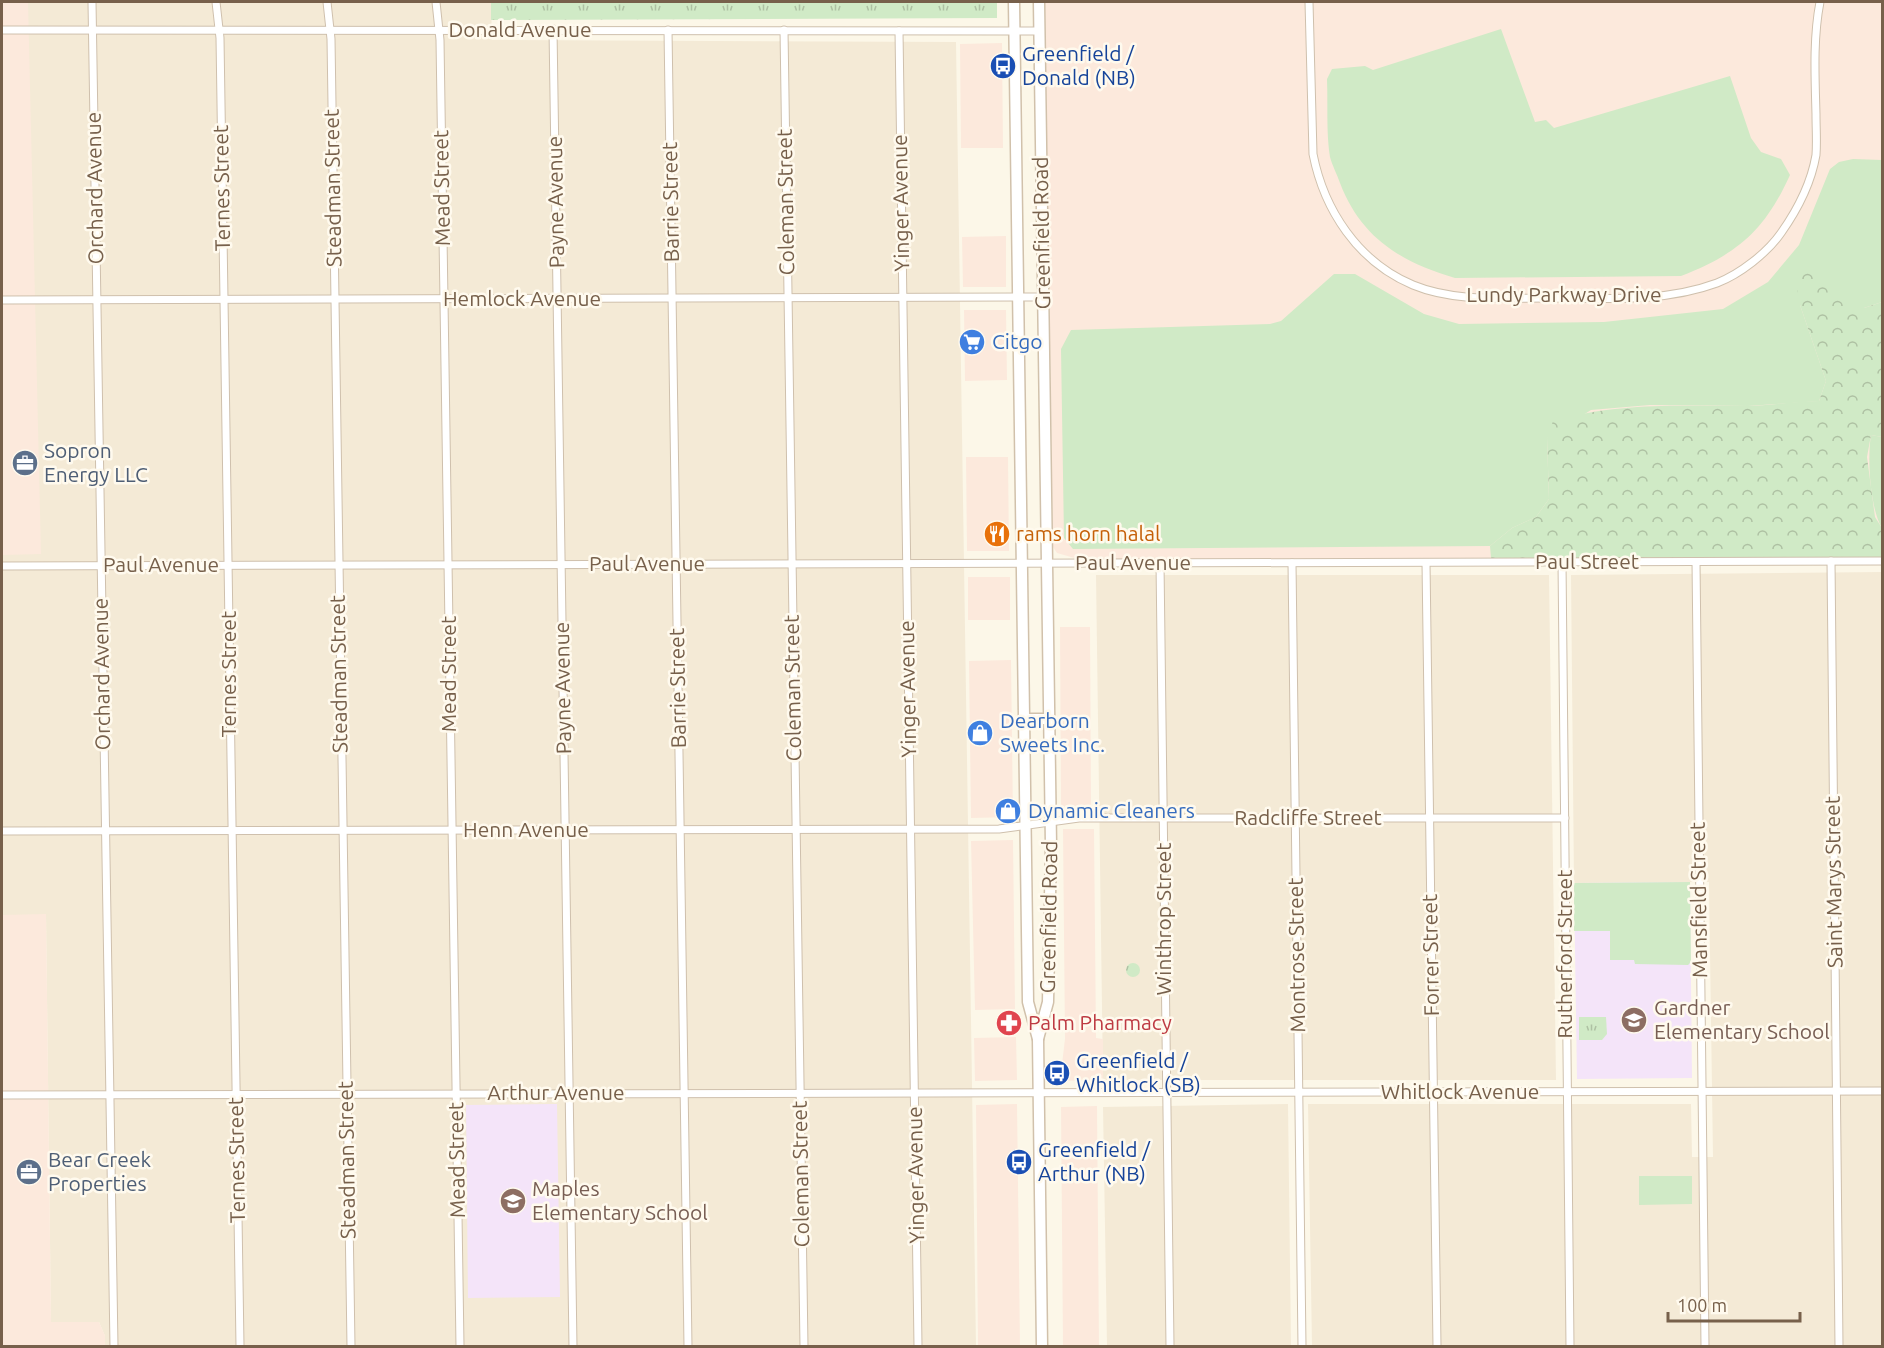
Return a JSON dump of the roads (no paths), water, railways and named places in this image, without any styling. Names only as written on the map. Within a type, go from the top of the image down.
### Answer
[{"type":"main road","name":"Greenfield Road","points":[[1014,2],[1028,1002],[1038,1039]]},
{"type":"main road","name":"Greenfield Road","points":[[1039,2],[1051,821],[1048,1002],[1038,1039],[1042,1347]]},
{"type":"main road","points":[[1024,719],[1049,719]]},
{"type":"street","name":"Orchard Avenue","points":[[92,2],[108,1095],[114,1347]]},
{"type":"street","name":"Ternes Street","points":[[216,2],[224,300],[230,831],[240,1347]]},
{"type":"street","name":"Steadman Street","points":[[327,2],[351,1347]]},
{"type":"street","name":"Mead Street","points":[[436,2],[444,300],[450,830],[460,1347]]},
{"type":"street","name":"Lundy Parkway Drive","points":[[1309,2],[1313,154],[1318,178],[1329,206],[1351,238],[1379,266],[1412,285],[1443,294],[1475,298],[1544,298],[1662,296],[1689,291],[1720,282],[1753,261],[1779,235],[1800,204],[1816,153],[1815,47],[1820,2]]},
{"type":"street","name":"Payne Avenue","points":[[554,29],[573,1347]]},
{"type":"street","name":"Donald Avenue","points":[[2,30],[1039,31]]},
{"type":"street","name":"Barrie Street","points":[[668,30],[688,1347]]},
{"type":"street","name":"Coleman Street","points":[[784,30],[804,1347]]},
{"type":"street","name":"Yinger Avenue","points":[[899,31],[918,1347]]},
{"type":"street","name":"Hemlock Avenue","points":[[2,300],[1043,297]]},
{"type":"street","name":"Saint Marys Street","points":[[1832,561],[1839,1347]]},
{"type":"street","name":"Paul Street","points":[[1292,563],[1882,561]]},
{"type":"street","name":"Rutherford Street","points":[[1562,562],[1570,1347]]},
{"type":"street","name":"Mansfield Street","points":[[1696,562],[1705,1347]]},
{"type":"street","name":"Winthrop Street","points":[[1160,563],[1170,1347]]},
{"type":"street","name":"Paul Avenue","points":[[2,566],[1292,563]]},
{"type":"street","name":"Montrose Street","points":[[1292,563],[1302,1347]]},
{"type":"street","name":"Forrer Street","points":[[1426,563],[1437,1347]]},
{"type":"street","name":"Radcliffe Street","points":[[1051,821],[1079,818],[1565,818]]},
{"type":"street","name":"Henn Avenue","points":[[2,831],[999,829],[1051,821]]},
{"type":"street","name":"Whitlock Avenue","points":[[1038,1092],[1882,1091]]},
{"type":"street","name":"Arthur Avenue","points":[[2,1095],[1038,1092]]},
{"type":"place","name":"Greenfield / Donald (NB)","points":[[1003,66]]},
{"type":"place","name":"Citgo","points":[[972,342]]},
{"type":"place","name":"Sopron Energy LLC","points":[[25,463]]},
{"type":"place","name":"rams horn halal","points":[[997,534]]},
{"type":"place","name":"Dearborn Sweets Inc.","points":[[980,733]]},
{"type":"place","name":"Dynamic Cleaners","points":[[1008,811]]},
{"type":"place","name":"Gardner Elementary School","points":[[1634,1020]]},
{"type":"place","name":"Palm Pharmacy","points":[[1009,1023]]},
{"type":"place","name":"Greenfield / Whitlock (SB)","points":[[1057,1073]]},
{"type":"place","name":"Greenfield / Arthur (NB)","points":[[1019,1162]]},
{"type":"place","name":"Bear Creek Properties","points":[[29,1172]]},
{"type":"place","name":"Maples Elementary School","points":[[513,1201]]}]
